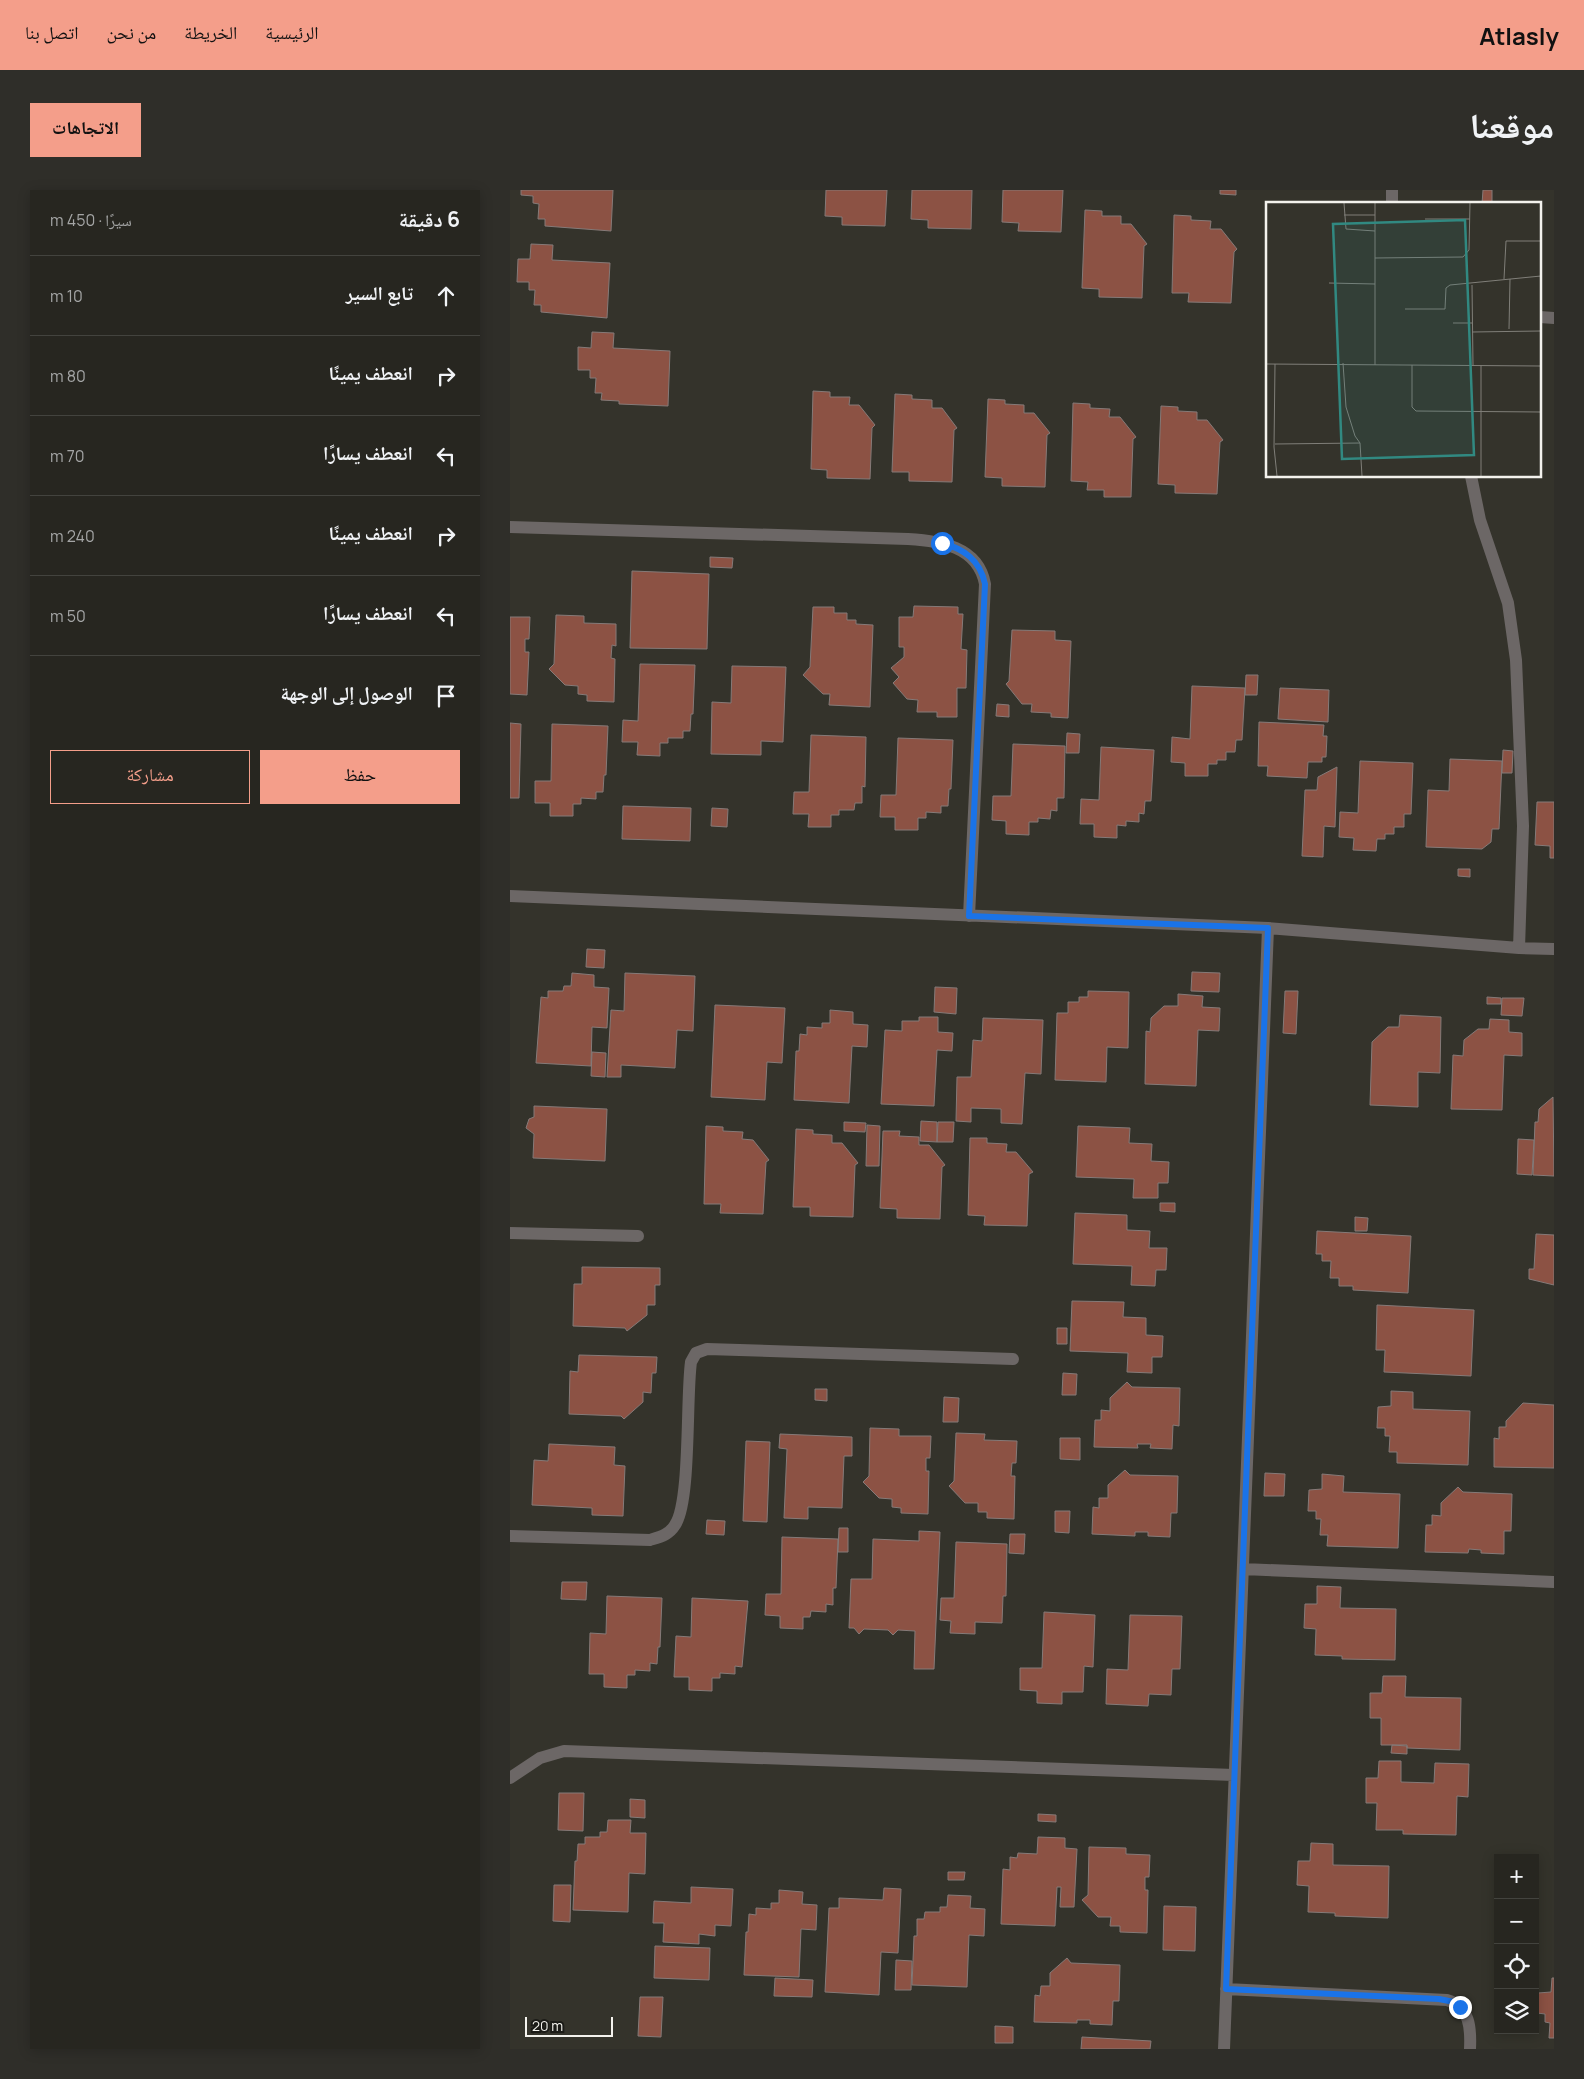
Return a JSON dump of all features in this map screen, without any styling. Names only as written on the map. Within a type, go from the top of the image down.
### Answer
[{"type":"street","points":[[1471,478],[1480,520],[1508,603],[1516,660],[1523,826],[1519,948]]},
{"type":"street","points":[[510,527],[926,540],[957,547],[968,554],[983,572],[985,584],[969,916]]},
{"type":"street","points":[[510,896],[1268,928],[1519,948],[1554,949]]},
{"type":"street","points":[[1224,2049],[1268,928]]},
{"type":"street","points":[[510,1233],[638,1236]]},
{"type":"street","points":[[510,1536],[650,1540],[664,1536],[675,1526],[683,1502],[691,1362],[696,1353],[707,1349],[1013,1359]]},
{"type":"street","points":[[1243,1569],[1554,1582]]},
{"type":"street","points":[[510,1778],[540,1758],[564,1751],[1234,1775]]},
{"type":"street","points":[[1226,1989],[1447,2000],[1460,2007],[1468,2017],[1470,2049]]},
{"type":"building","points":[[521,190],[613,190],[611,231],[545,226],[545,219],[538,219],[539,204],[533,203],[533,196],[521,195]]},
{"type":"building","points":[[826,190],[887,190],[885,226],[842,225],[842,217],[825,216]]},
{"type":"building","points":[[912,190],[972,190],[971,229],[928,228],[928,220],[911,219]]},
{"type":"building","points":[[1003,190],[1063,190],[1061,232],[1018,231],[1019,223],[1002,222]]},
{"type":"building","points":[[1220,190],[1236,190],[1236,195],[1220,194]]},
{"type":"building","points":[[1483,190],[1492,190],[1492,202],[1482,202]]},
{"type":"building","points":[[1085,210],[1102,211],[1102,216],[1121,216],[1121,224],[1131,224],[1147,244],[1144,246],[1142,298],[1099,297],[1099,289],[1082,288]]},
{"type":"building","points":[[1174,215],[1191,216],[1191,220],[1211,221],[1210,229],[1221,229],[1237,249],[1234,252],[1231,303],[1188,302],[1189,293],[1172,293]]},
{"type":"building","points":[[531,244],[553,245],[552,260],[610,263],[607,318],[541,312],[541,305],[534,305],[535,290],[529,290],[529,282],[517,282],[518,259],[530,259]]},
{"type":"building","points":[[592,332],[614,333],[613,348],[670,351],[668,406],[619,404],[619,401],[601,400],[602,393],[595,393],[596,378],[590,378],[590,370],[578,370],[578,347],[591,348]]},
{"type":"building","points":[[813,391],[830,392],[830,397],[850,397],[849,405],[859,405],[875,425],[872,428],[870,479],[827,478],[827,470],[811,469]]},
{"type":"building","points":[[895,394],[912,395],[912,399],[932,400],[932,408],[942,408],[957,428],[954,430],[952,482],[909,481],[909,472],[892,472]]},
{"type":"building","points":[[988,399],[1005,400],[1005,404],[1024,405],[1024,413],[1034,413],[1050,433],[1047,435],[1045,487],[1002,486],[1002,478],[985,477]]},
{"type":"building","points":[[1073,403],[1090,404],[1090,408],[1110,409],[1109,417],[1120,417],[1136,437],[1133,439],[1131,497],[1104,497],[1104,490],[1087,490],[1088,482],[1071,481]]},
{"type":"building","points":[[1161,406],[1178,407],[1178,411],[1197,412],[1197,420],[1207,420],[1223,440],[1220,442],[1217,494],[1175,493],[1175,485],[1158,484]]},
{"type":"building","points":[[710,557],[733,558],[732,568],[710,567]]},
{"type":"building","points":[[632,571],[709,574],[707,649],[630,648]]},
{"type":"building","points":[[914,606],[958,607],[958,614],[963,614],[961,649],[967,650],[966,688],[957,688],[957,717],[937,717],[937,712],[917,712],[918,700],[907,699],[893,683],[899,677],[891,668],[904,657],[904,647],[899,647],[899,617],[913,617]]},
{"type":"building","points":[[813,607],[834,607],[834,613],[847,613],[847,620],[856,620],[856,624],[873,625],[870,707],[829,705],[830,694],[823,694],[803,675],[810,667]]},
{"type":"building","points":[[556,615],[584,616],[584,623],[616,624],[616,646],[612,645],[611,658],[615,659],[614,702],[587,701],[587,695],[578,694],[578,686],[565,685],[549,669],[554,664]]},
{"type":"building","points":[[510,617],[530,617],[529,639],[525,639],[525,652],[529,652],[527,695],[510,694]]},
{"type":"building","points":[[1012,630],[1055,631],[1055,640],[1071,641],[1068,718],[1051,717],[1051,713],[1031,712],[1032,704],[1022,704],[1006,684],[1009,681]]},
{"type":"building","points":[[640,664],[695,665],[693,714],[691,714],[690,731],[683,731],[683,738],[668,738],[668,743],[660,743],[660,756],[637,755],[638,742],[622,742],[623,720],[638,721]]},
{"type":"building","points":[[732,666],[786,667],[783,742],[761,741],[761,755],[711,754],[712,702],[731,703]]},
{"type":"building","points":[[1246,675],[1258,675],[1257,695],[1245,695]]},
{"type":"building","points":[[1192,686],[1245,688],[1242,740],[1236,740],[1235,752],[1226,752],[1226,760],[1217,760],[1217,764],[1208,764],[1208,776],[1185,776],[1185,763],[1171,762],[1172,737],[1190,739]]},
{"type":"building","points":[[1280,688],[1329,690],[1328,722],[1278,719]]},
{"type":"building","points":[[997,704],[1009,705],[1009,717],[996,716]]},
{"type":"building","points":[[1259,722],[1324,725],[1323,736],[1327,736],[1326,757],[1322,757],[1322,762],[1308,762],[1307,778],[1267,776],[1268,766],[1258,766]]},
{"type":"building","points":[[510,723],[521,724],[519,798],[510,798]]},
{"type":"building","points":[[552,724],[608,726],[606,775],[604,775],[603,792],[596,792],[596,799],[581,798],[581,804],[573,804],[573,816],[550,816],[550,803],[535,803],[535,781],[551,781]]},
{"type":"building","points":[[1067,733],[1080,734],[1079,753],[1066,753]]},
{"type":"building","points":[[811,735],[866,737],[865,787],[862,786],[862,803],[855,803],[854,810],[839,810],[839,815],[831,815],[831,827],[808,827],[809,814],[793,814],[794,792],[809,792]]},
{"type":"building","points":[[898,738],[953,740],[951,789],[949,789],[948,806],[941,806],[941,813],[926,812],[926,818],[918,818],[918,830],[895,830],[895,817],[880,817],[881,795],[896,795]]},
{"type":"building","points":[[1013,744],[1065,746],[1064,798],[1057,798],[1057,811],[1051,810],[1050,819],[1038,818],[1038,822],[1029,822],[1029,835],[1006,834],[1006,821],[992,820],[993,796],[1011,796]]},
{"type":"building","points":[[1101,747],[1154,750],[1151,801],[1145,801],[1144,814],[1139,813],[1139,822],[1126,821],[1126,826],[1117,825],[1117,838],[1094,837],[1094,824],[1080,824],[1081,799],[1099,800]]},
{"type":"building","points":[[1503,750],[1513,751],[1512,773],[1502,773]]},
{"type":"building","points":[[1450,759],[1502,761],[1499,829],[1492,829],[1491,842],[1482,849],[1426,847],[1428,790],[1449,791]]},
{"type":"building","points":[[1360,761],[1413,763],[1411,814],[1404,814],[1404,827],[1394,827],[1394,834],[1385,834],[1385,839],[1377,839],[1376,851],[1353,850],[1354,838],[1339,837],[1340,812],[1358,813]]},
{"type":"building","points":[[1337,767],[1335,827],[1324,826],[1323,857],[1302,856],[1305,790],[1317,790],[1318,777]]},
{"type":"building","points":[[1537,802],[1554,802],[1554,858],[1550,858],[1550,846],[1535,845]]},
{"type":"building","points":[[623,806],[691,808],[690,841],[622,839]]},
{"type":"building","points":[[712,808],[728,809],[727,827],[711,826]]},
{"type":"building","points":[[1458,869],[1470,869],[1470,877],[1458,876]]},
{"type":"building","points":[[587,949],[605,950],[604,968],[586,967]]},
{"type":"building","points":[[1192,972],[1220,973],[1219,992],[1191,991]]},
{"type":"building","points":[[572,973],[594,975],[594,987],[609,988],[607,1028],[592,1027],[591,1066],[536,1063],[541,997],[548,998],[548,991],[563,991],[564,986],[571,986]]},
{"type":"building","points":[[625,973],[695,976],[693,1031],[677,1030],[675,1068],[621,1065],[621,1077],[607,1077],[611,1010],[624,1011]]},
{"type":"building","points":[[935,987],[957,988],[956,1014],[934,1012]]},
{"type":"building","points":[[1088,991],[1129,992],[1128,1048],[1107,1047],[1106,1082],[1055,1080],[1057,1013],[1068,1013],[1068,1002],[1079,1002],[1079,997],[1088,997]]},
{"type":"building","points":[[1285,991],[1298,991],[1296,1034],[1283,1033]]},
{"type":"building","points":[[1178,994],[1203,996],[1202,1007],[1220,1008],[1219,1031],[1198,1030],[1196,1086],[1145,1084],[1146,1031],[1150,1032],[1151,1018],[1164,1006],[1178,1006]]},
{"type":"building","points":[[1487,997],[1501,998],[1501,1004],[1487,1004]]},
{"type":"building","points":[[1502,998],[1524,998],[1522,1016],[1501,1015]]},
{"type":"building","points":[[715,1005],[785,1008],[782,1063],[767,1062],[765,1100],[711,1097]]},
{"type":"building","points":[[830,1010],[853,1012],[853,1024],[868,1025],[867,1047],[852,1046],[849,1103],[794,1100],[796,1051],[799,1051],[800,1034],[807,1035],[807,1027],[822,1028],[822,1023],[830,1023]]},
{"type":"building","points":[[1400,1015],[1441,1017],[1440,1073],[1418,1072],[1418,1107],[1370,1105],[1372,1042],[1388,1027],[1399,1027]]},
{"type":"building","points":[[919,1017],[938,1017],[938,1032],[953,1033],[952,1051],[937,1050],[934,1106],[881,1104],[885,1030],[902,1031],[902,1021],[919,1021]]},
{"type":"building","points":[[983,1018],[1043,1020],[1041,1074],[1025,1073],[1022,1124],[1001,1123],[1001,1109],[971,1108],[971,1122],[956,1121],[957,1077],[971,1077],[973,1040],[982,1041]]},
{"type":"building","points":[[1490,1019],[1509,1020],[1509,1032],[1522,1033],[1522,1056],[1504,1055],[1502,1110],[1451,1109],[1453,1055],[1463,1056],[1464,1040],[1478,1029],[1489,1029]]},
{"type":"building","points":[[592,1052],[606,1053],[605,1077],[591,1076]]},
{"type":"building","points":[[1553,1097],[1554,1176],[1533,1175],[1535,1122],[1538,1122],[1539,1109]]},
{"type":"building","points":[[534,1106],[607,1109],[605,1161],[533,1158],[534,1134],[526,1128],[529,1119],[534,1117]]},
{"type":"building","points":[[921,1121],[937,1122],[937,1142],[920,1141]]},
{"type":"building","points":[[844,1122],[866,1123],[865,1132],[844,1131]]},
{"type":"building","points":[[938,1122],[954,1122],[953,1142],[937,1142]]},
{"type":"building","points":[[867,1125],[880,1126],[879,1166],[866,1166]]},
{"type":"building","points":[[706,1126],[723,1127],[723,1131],[743,1132],[742,1139],[753,1140],[769,1160],[766,1162],[763,1214],[720,1213],[721,1204],[704,1204]]},
{"type":"building","points":[[1078,1126],[1130,1128],[1129,1143],[1152,1144],[1151,1161],[1169,1162],[1168,1183],[1158,1183],[1158,1198],[1133,1198],[1134,1179],[1076,1177]]},
{"type":"building","points":[[796,1129],[813,1130],[813,1134],[832,1135],[832,1143],[842,1143],[858,1163],[855,1165],[853,1217],[810,1216],[810,1207],[793,1207]]},
{"type":"building","points":[[883,1131],[900,1131],[899,1136],[919,1137],[919,1145],[929,1145],[945,1165],[942,1167],[940,1219],[897,1218],[897,1209],[880,1208]]},
{"type":"building","points":[[970,1138],[987,1138],[987,1143],[1007,1144],[1006,1152],[1016,1152],[1033,1172],[1029,1174],[1027,1226],[984,1225],[985,1216],[968,1215]]},
{"type":"building","points":[[1518,1139],[1534,1140],[1532,1175],[1517,1174]]},
{"type":"building","points":[[1160,1203],[1175,1203],[1175,1212],[1160,1211]]},
{"type":"building","points":[[1075,1213],[1127,1215],[1127,1230],[1150,1231],[1149,1248],[1167,1248],[1166,1270],[1156,1270],[1155,1286],[1131,1285],[1132,1266],[1073,1264]]},
{"type":"building","points":[[1355,1217],[1368,1218],[1367,1231],[1355,1231]]},
{"type":"building","points":[[1317,1231],[1411,1236],[1408,1293],[1353,1290],[1353,1286],[1339,1286],[1339,1278],[1330,1278],[1331,1261],[1322,1261],[1322,1254],[1316,1254]]},
{"type":"building","points":[[1536,1234],[1554,1235],[1554,1285],[1529,1279],[1529,1269],[1534,1269]]},
{"type":"building","points":[[582,1267],[660,1268],[660,1285],[655,1285],[655,1305],[647,1305],[647,1315],[627,1331],[625,1328],[573,1326],[574,1284],[582,1284]]},
{"type":"building","points":[[1072,1301],[1124,1302],[1123,1317],[1146,1318],[1146,1335],[1163,1336],[1162,1357],[1152,1357],[1152,1373],[1127,1372],[1128,1353],[1070,1351]]},
{"type":"building","points":[[1377,1305],[1474,1310],[1471,1376],[1384,1372],[1385,1350],[1376,1350]]},
{"type":"building","points":[[1057,1328],[1067,1328],[1067,1344],[1057,1344]]},
{"type":"building","points":[[579,1355],[657,1357],[656,1373],[652,1373],[651,1393],[643,1392],[643,1402],[624,1419],[621,1416],[569,1414],[570,1371],[578,1372]]},
{"type":"building","points":[[1063,1373],[1077,1374],[1076,1395],[1062,1395]]},
{"type":"building","points":[[1127,1382],[1132,1387],[1180,1388],[1179,1426],[1173,1425],[1172,1449],[1150,1448],[1151,1444],[1137,1444],[1138,1448],[1094,1447],[1095,1420],[1101,1420],[1101,1410],[1110,1411],[1110,1398]]},
{"type":"building","points":[[815,1389],[827,1389],[827,1401],[815,1400]]},
{"type":"building","points":[[1391,1391],[1413,1392],[1413,1409],[1470,1411],[1468,1465],[1397,1463],[1397,1452],[1389,1452],[1390,1436],[1385,1436],[1385,1428],[1377,1428],[1378,1407],[1391,1406]]},
{"type":"building","points":[[944,1397],[959,1398],[958,1422],[943,1422]]},
{"type":"building","points":[[1523,1403],[1554,1405],[1554,1468],[1494,1467],[1494,1438],[1499,1439],[1499,1427],[1506,1427],[1506,1421]]},
{"type":"building","points":[[870,1428],[899,1429],[899,1436],[931,1436],[930,1458],[926,1458],[926,1471],[929,1471],[928,1514],[901,1513],[901,1508],[892,1507],[892,1499],[879,1498],[863,1482],[869,1476]]},
{"type":"building","points":[[956,1433],[985,1434],[984,1440],[1017,1441],[1016,1463],[1012,1463],[1011,1476],[1015,1476],[1014,1519],[987,1518],[987,1512],[978,1512],[978,1503],[965,1503],[949,1486],[954,1481]]},
{"type":"building","points":[[780,1434],[852,1437],[852,1456],[844,1456],[842,1508],[808,1507],[808,1519],[784,1518],[787,1449],[779,1448]]},
{"type":"building","points":[[1060,1438],[1080,1438],[1080,1460],[1060,1459]]},
{"type":"building","points":[[746,1441],[770,1442],[767,1522],[743,1521]]},
{"type":"building","points":[[549,1444],[615,1447],[614,1465],[625,1466],[623,1516],[592,1515],[592,1508],[532,1505],[534,1460],[548,1461]]},
{"type":"building","points":[[1125,1470],[1130,1475],[1178,1476],[1177,1513],[1171,1513],[1170,1537],[1148,1536],[1148,1532],[1135,1532],[1135,1536],[1092,1534],[1093,1507],[1099,1508],[1099,1498],[1108,1498],[1108,1485]]},
{"type":"building","points":[[1265,1473],[1285,1474],[1284,1496],[1264,1496]]},
{"type":"building","points":[[1322,1474],[1344,1476],[1343,1492],[1400,1494],[1398,1548],[1327,1546],[1328,1535],[1320,1535],[1321,1519],[1316,1519],[1316,1511],[1308,1511],[1309,1490],[1322,1489]]},
{"type":"building","points":[[1458,1487],[1463,1492],[1512,1494],[1511,1531],[1504,1531],[1504,1554],[1481,1553],[1481,1550],[1469,1549],[1468,1553],[1425,1552],[1426,1525],[1432,1525],[1432,1515],[1441,1516],[1441,1503]]},
{"type":"building","points":[[1055,1511],[1070,1511],[1069,1533],[1055,1532]]},
{"type":"building","points":[[707,1520],[725,1521],[724,1535],[706,1534]]},
{"type":"building","points":[[839,1528],[848,1528],[848,1552],[838,1552]]},
{"type":"building","points":[[919,1531],[940,1532],[934,1669],[914,1669],[915,1631],[898,1630],[893,1635],[888,1630],[864,1629],[859,1634],[854,1628],[849,1628],[851,1579],[872,1579],[873,1539],[919,1541]]},
{"type":"building","points":[[1010,1534],[1025,1534],[1024,1554],[1009,1553]]},
{"type":"building","points":[[782,1537],[838,1539],[836,1588],[833,1588],[833,1605],[826,1604],[826,1612],[811,1611],[810,1617],[803,1617],[803,1629],[780,1628],[780,1616],[765,1615],[766,1594],[781,1594]]},
{"type":"building","points":[[956,1542],[1007,1544],[1006,1596],[1003,1596],[1002,1623],[975,1622],[975,1634],[950,1633],[951,1621],[940,1620],[941,1598],[954,1598]]},
{"type":"building","points":[[562,1582],[587,1582],[586,1600],[561,1599]]},
{"type":"building","points":[[1317,1586],[1341,1587],[1340,1608],[1396,1609],[1395,1660],[1342,1659],[1342,1656],[1315,1655],[1316,1629],[1304,1628],[1305,1604],[1317,1604]]},
{"type":"building","points":[[607,1596],[662,1598],[660,1647],[658,1647],[657,1664],[650,1663],[650,1671],[635,1670],[635,1675],[627,1675],[627,1688],[604,1687],[604,1674],[589,1674],[590,1633],[606,1634]]},
{"type":"building","points":[[692,1598],[748,1601],[742,1667],[735,1666],[735,1674],[720,1673],[720,1678],[712,1678],[712,1691],[689,1690],[689,1677],[674,1677],[676,1636],[691,1637]]},
{"type":"building","points":[[1044,1612],[1095,1615],[1093,1667],[1084,1666],[1083,1692],[1062,1692],[1062,1704],[1037,1703],[1037,1691],[1020,1690],[1020,1668],[1042,1668]]},
{"type":"building","points":[[1130,1615],[1182,1616],[1180,1669],[1172,1669],[1171,1695],[1149,1694],[1148,1706],[1106,1704],[1107,1669],[1128,1670]]},
{"type":"building","points":[[1383,1676],[1406,1676],[1405,1697],[1461,1698],[1460,1750],[1407,1748],[1407,1745],[1381,1745],[1381,1718],[1370,1718],[1370,1693],[1382,1693]]},
{"type":"building","points":[[1392,1745],[1407,1746],[1407,1754],[1391,1753]]},
{"type":"building","points":[[1379,1761],[1401,1761],[1401,1782],[1434,1783],[1435,1763],[1469,1764],[1468,1797],[1457,1796],[1456,1835],[1403,1834],[1403,1830],[1376,1830],[1377,1803],[1366,1803],[1366,1778],[1378,1778]]},
{"type":"building","points":[[559,1793],[584,1793],[583,1831],[558,1830]]},
{"type":"building","points":[[630,1799],[645,1800],[645,1818],[630,1817]]},
{"type":"building","points":[[1038,1814],[1056,1815],[1056,1822],[1038,1821]]},
{"type":"building","points":[[608,1820],[631,1820],[630,1833],[646,1833],[645,1874],[629,1873],[628,1912],[573,1910],[575,1861],[577,1861],[578,1844],[585,1844],[585,1837],[600,1837],[600,1832],[607,1832]]},
{"type":"building","points":[[1038,1837],[1065,1838],[1065,1848],[1077,1849],[1074,1907],[1060,1907],[1061,1887],[1057,1887],[1055,1926],[1001,1924],[1003,1869],[1010,1870],[1010,1857],[1017,1858],[1018,1853],[1037,1854]]},
{"type":"building","points":[[1311,1843],[1333,1844],[1333,1865],[1389,1866],[1388,1918],[1335,1916],[1335,1913],[1308,1912],[1309,1886],[1297,1885],[1298,1861],[1310,1861]]},
{"type":"building","points":[[1089,1847],[1126,1848],[1126,1854],[1150,1855],[1149,1877],[1145,1877],[1145,1890],[1148,1890],[1147,1933],[1120,1932],[1120,1926],[1110,1926],[1111,1917],[1098,1917],[1082,1900],[1088,1895]]},
{"type":"building","points":[[948,1872],[965,1872],[964,1880],[948,1880]]},
{"type":"building","points":[[554,1885],[571,1885],[570,1922],[553,1921]]},
{"type":"building","points":[[691,1887],[733,1889],[731,1926],[715,1925],[715,1936],[699,1934],[699,1944],[663,1942],[664,1923],[653,1923],[654,1901],[691,1903]]},
{"type":"building","points":[[884,1888],[901,1889],[898,1953],[881,1952],[879,1995],[825,1992],[829,1908],[839,1908],[839,1898],[883,1900]]},
{"type":"building","points":[[779,1890],[803,1892],[802,1904],[817,1905],[816,1930],[801,1929],[799,1977],[744,1975],[746,1932],[748,1932],[749,1914],[756,1915],[756,1908],[771,1909],[771,1903],[779,1903]]},
{"type":"building","points":[[948,1895],[971,1896],[970,1908],[985,1909],[984,1936],[969,1935],[967,1987],[912,1985],[914,1936],[917,1936],[917,1919],[924,1919],[925,1912],[940,1912],[940,1907],[947,1907]]},
{"type":"building","points":[[1164,1906],[1196,1907],[1195,1951],[1163,1950]]},
{"type":"building","points":[[655,1946],[710,1948],[709,1980],[654,1978]]},
{"type":"building","points":[[1067,1958],[1071,1963],[1120,1965],[1119,2001],[1113,2001],[1112,2025],[1090,2024],[1090,2020],[1077,2020],[1077,2023],[1034,2022],[1035,1995],[1040,1996],[1041,1986],[1050,1986],[1050,1973]]},
{"type":"building","points":[[896,1960],[912,1961],[911,1990],[895,1990]]},
{"type":"building","points":[[775,1978],[813,1980],[812,1997],[774,1996]]},
{"type":"building","points":[[1552,1978],[1554,1978],[1554,2038],[1549,2038],[1550,2023],[1545,2022],[1545,2014],[1539,2013],[1539,1993],[1551,1992]]},
{"type":"building","points":[[640,1997],[663,1997],[661,2037],[638,2036]]},
{"type":"building","points":[[995,2026],[1013,2027],[1013,2043],[995,2043]]},
{"type":"building","points":[[1082,2037],[1151,2041],[1150,2049],[1081,2049]]},
{"type":"route","points":[[942,543],[957,547],[968,554],[983,572],[985,584],[969,916],[1268,928],[1226,1989],[1439,1999],[1454,2002],[1460,2007]]}]
